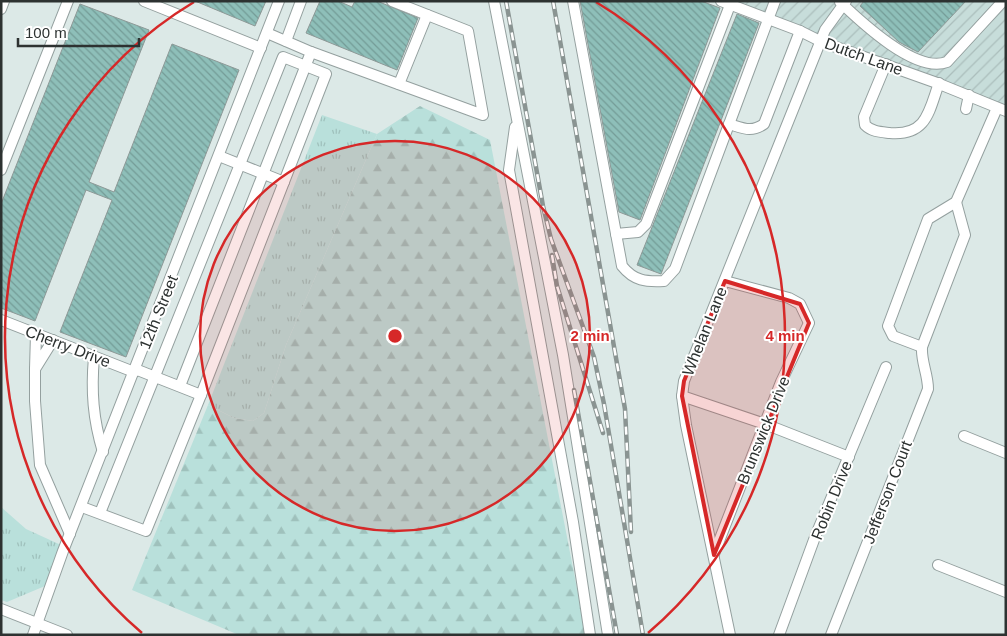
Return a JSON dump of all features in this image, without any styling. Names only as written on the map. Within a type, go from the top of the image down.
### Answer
[{"type":"street","points":[[1,10],[4,1]]},
{"type":"street","points":[[1,170],[68,1]]},
{"type":"street","points":[[144,1],[261,48]]},
{"type":"street","name":"12th Street","points":[[34,635],[36,623],[70,534],[279,1]]},
{"type":"street","points":[[286,41],[302,1]]},
{"type":"street","points":[[267,33],[311,52],[483,115],[468,31],[392,1]]},
{"type":"street","points":[[494,1],[517,116],[531,203],[562,355],[608,635]]},
{"type":"street","points":[[573,1],[622,266],[628,273],[644,282],[664,281],[675,269],[775,1]]},
{"type":"street","points":[[843,2],[887,40],[922,63],[939,65],[947,62],[1003,1]]},
{"type":"street","name":"Whelan Lane","points":[[730,635],[682,396],[684,381],[822,42],[825,30],[843,2]]},
{"type":"street","points":[[616,234],[638,232],[646,224],[726,3]]},
{"type":"street","name":"Dutch Lane","points":[[726,3],[800,31],[822,42],[939,83],[1001,110]]},
{"type":"street","points":[[399,84],[427,15]]},
{"type":"street","points":[[729,124],[749,130],[756,129],[764,124],[800,31]]},
{"type":"street","points":[[180,386],[311,52]]},
{"type":"street","points":[[82,507],[146,531],[326,74],[283,57],[100,513]]},
{"type":"street","points":[[920,76],[922,63]]},
{"type":"street","points":[[886,64],[864,117],[865,125],[870,130],[903,134],[915,129],[926,120],[930,113],[939,83]]},
{"type":"street","points":[[966,109],[969,95]]},
{"type":"street","points":[[922,347],[893,336],[888,326],[928,219],[956,202],[1001,110]]},
{"type":"street","points":[[517,116],[509,170],[573,522],[590,635]]},
{"type":"street","points":[[219,156],[284,182]]},
{"type":"street","name":"Jefferson Court","points":[[831,635],[928,389],[928,381],[921,358],[922,347],[965,235],[956,202]]},
{"type":"street","name":"Brunswick Drive","points":[[714,555],[782,382],[809,326],[808,318],[802,308],[789,298],[725,281]]},
{"type":"street","name":"Cherry Drive","points":[[1,320],[201,395]]},
{"type":"street","points":[[36,334],[35,401],[40,465],[70,534]]},
{"type":"street","points":[[35,369],[53,340]]},
{"type":"street","points":[[94,356],[92,380],[94,423],[103,452]]},
{"type":"street","name":"Robin Drive","points":[[779,635],[886,367]]},
{"type":"street","points":[[682,396],[765,424],[849,457]]},
{"type":"street","points":[[964,436],[1006,453]]},
{"type":"street","points":[[938,565],[1006,592]]},
{"type":"street","points":[[1,609],[67,635]]},
{"type":"highlighted area","points":[[725,281],[800,304],[809,323],[714,555],[682,396],[684,381]]},
{"type":"shaded area","points":[[723,1],[1006,1],[1006,112]]},
{"type":"green space","points":[[420,106],[490,140],[586,635],[239,635],[132,590],[208,405],[234,418],[253,421],[264,413],[286,345],[377,134]]},
{"type":"green space","points":[[322,115],[377,134],[286,345],[264,413],[253,421],[234,418],[208,405]]},
{"type":"green space","points":[[1,507],[26,529],[61,545],[45,586],[7,602],[1,600]]},
{"type":"building","points":[[195,1],[266,1],[255,26]]},
{"type":"building","points":[[320,1],[338,1],[352,7],[355,1],[377,1],[418,18],[397,70],[306,33]]},
{"type":"building","points":[[580,1],[701,1],[720,8],[640,220],[619,212]]},
{"type":"building","points":[[864,1],[966,1],[918,52],[899,42],[860,6]]},
{"type":"building","points":[[80,4],[149,30],[89,182],[114,192],[172,44],[239,70],[126,357],[60,332],[112,200],[86,190],[35,321],[1,308],[1,204]]},
{"type":"building","points":[[737,14],[759,23],[661,274],[637,265]]},
{"type":"railway","points":[[506,1],[543,206],[551,239],[594,357],[604,404],[643,635]]},
{"type":"railway","points":[[553,1],[625,409],[631,532]]},
{"type":"railway","points":[[552,255],[557,286],[603,433]]},
{"type":"railway","points":[[574,390],[617,635]]}]
